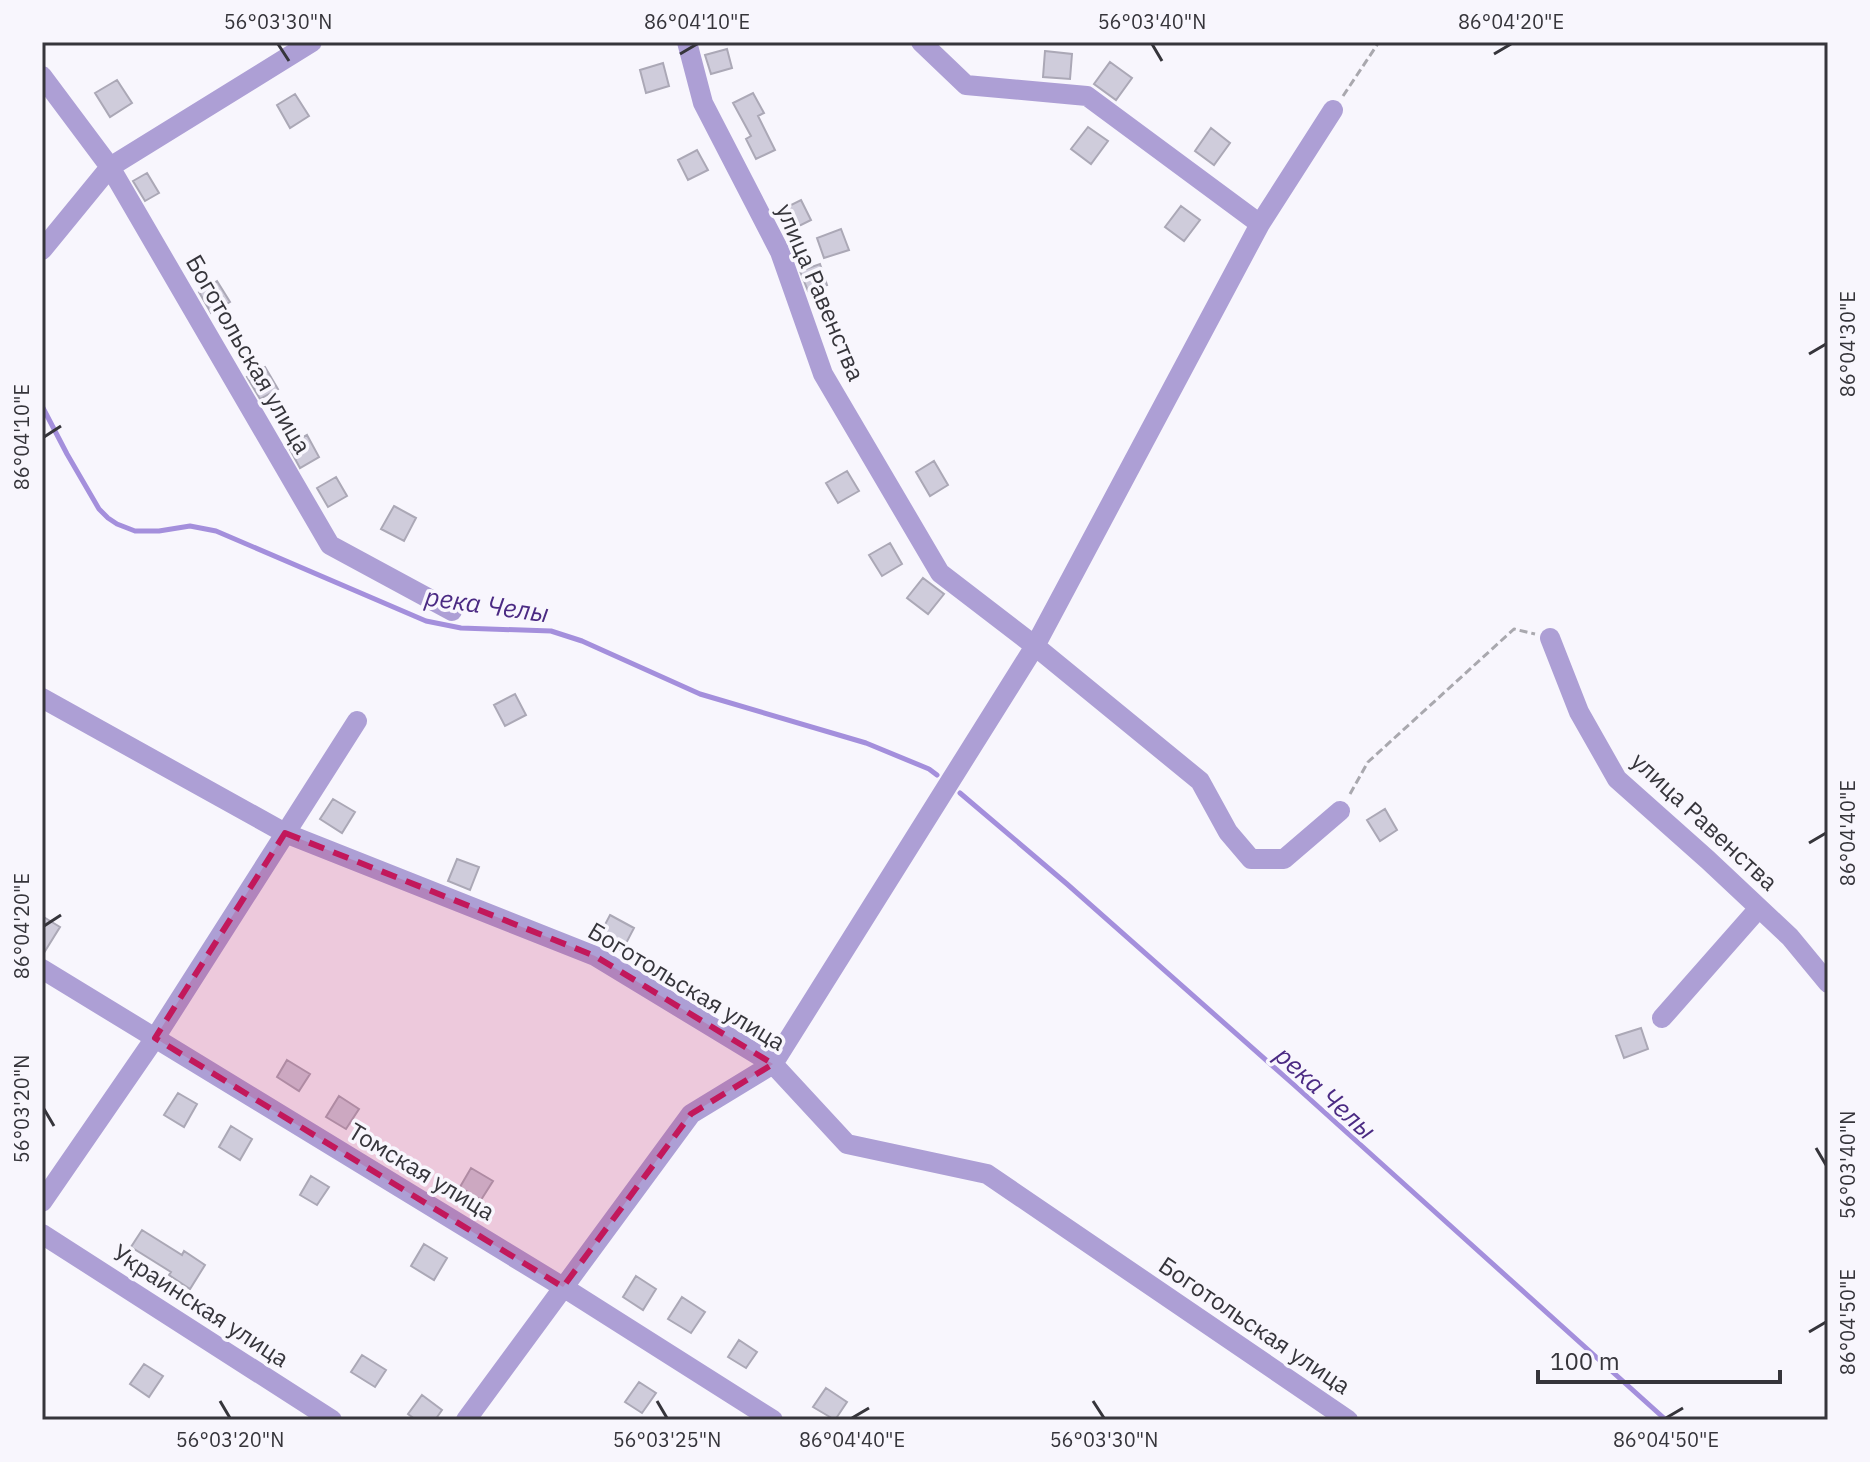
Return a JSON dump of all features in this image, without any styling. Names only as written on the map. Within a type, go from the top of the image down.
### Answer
[{"type":"street","points":[[42,250],[110,167],[312,42]]},
{"type":"street","name":"улица Равенства","points":[[687,42],[703,103],[780,252],[823,374],[940,573],[1200,781],[1228,832],[1251,859],[1284,859],[1340,811]]},
{"type":"street","points":[[921,42],[966,85],[1087,96],[1260,224]]},
{"type":"street","name":"Боготольская улица","points":[[42,76],[110,167],[330,545],[452,611]]},
{"type":"street","points":[[466,1420],[691,1114],[773,1064],[1035,646],[1260,224],[1333,110]]},
{"type":"street","name":"улица Равенства","points":[[1550,638],[1579,712],[1617,779],[1790,937],[1828,983]]},
{"type":"street","name":"Боготольская улица","points":[[42,698],[285,833],[595,956],[773,1064],[847,1144],[987,1174],[1348,1420]]},
{"type":"street","points":[[42,1202],[155,1038],[357,721]]},
{"type":"street","points":[[1662,1018],[1759,908]]},
{"type":"street","name":"Томская улица","points":[[42,969],[563,1287],[773,1420]]},
{"type":"street","name":"Украинская улица","points":[[42,1234],[332,1420]]},
{"type":"path","points":[[1333,110],[1377,42]]},
{"type":"path","points":[[1340,811],[1368,762],[1514,629],[1550,638]]},
{"type":"highlighted area","points":[[285,833],[595,956],[773,1064],[691,1114],[563,1287],[155,1038]]},
{"type":"building","points":[[727,49],[732,68],[711,74],[705,55]]},
{"type":"building","points":[[1045,51],[1072,54],[1070,79],[1043,77]]},
{"type":"building","points":[[1110,62],[1132,78],[1116,100],[1094,84]]},
{"type":"building","points":[[663,63],[669,86],[646,93],[640,70]]},
{"type":"building","points":[[117,80],[132,103],[110,117],[95,93]]},
{"type":"building","points":[[753,93],[764,113],[758,116],[775,150],[756,159],[746,139],[751,136],[733,103]]},
{"type":"building","points":[[295,94],[309,116],[290,128],[277,105]]},
{"type":"building","points":[[1088,127],[1108,141],[1091,164],[1071,149]]},
{"type":"building","points":[[1211,128],[1230,143],[1214,165],[1195,151]]},
{"type":"building","points":[[697,150],[708,170],[688,180],[678,160]]},
{"type":"building","points":[[147,173],[159,193],[145,201],[133,181]]},
{"type":"building","points":[[801,200],[811,220],[789,231],[779,211]]},
{"type":"building","points":[[1181,206],[1200,220],[1184,241],[1165,227]]},
{"type":"building","points":[[841,229],[849,250],[824,258],[817,238]]},
{"type":"building","points":[[820,264],[827,285],[808,291],[800,271]]},
{"type":"building","points":[[217,281],[230,302],[211,313],[199,292]]},
{"type":"building","points":[[265,367],[278,389],[260,399],[247,377]]},
{"type":"building","points":[[307,435],[319,457],[300,468],[288,446]]},
{"type":"building","points":[[934,461],[948,485],[930,496],[916,472]]},
{"type":"building","points":[[847,471],[859,491],[838,503],[826,483]]},
{"type":"building","points":[[336,477],[347,496],[328,507],[317,488]]},
{"type":"building","points":[[394,506],[416,518],[404,541],[381,529]]},
{"type":"building","points":[[890,543],[902,564],[882,576],[869,555]]},
{"type":"building","points":[[923,578],[944,594],[928,614],[907,598]]},
{"type":"building","points":[[515,694],[526,715],[505,726],[494,705]]},
{"type":"building","points":[[333,799],[355,812],[342,833],[320,819]]},
{"type":"building","points":[[1385,809],[1397,830],[1380,841],[1367,820]]},
{"type":"building","points":[[457,859],[479,867],[470,890],[448,881]]},
{"type":"building","points":[[610,915],[634,928],[622,951],[598,938]]},
{"type":"building","points":[[42,916],[60,927],[42,956]]},
{"type":"building","points":[[1641,1028],[1648,1049],[1624,1058],[1616,1036]]},
{"type":"building","points":[[287,1060],[310,1074],[299,1091],[277,1077]]},
{"type":"building","points":[[178,1093],[197,1104],[184,1127],[164,1115]]},
{"type":"building","points":[[339,1096],[359,1109],[346,1129],[326,1117]]},
{"type":"building","points":[[231,1126],[252,1139],[240,1160],[219,1147]]},
{"type":"building","points":[[471,1168],[493,1181],[481,1200],[460,1187]]},
{"type":"building","points":[[311,1176],[329,1187],[317,1205],[300,1195]]},
{"type":"building","points":[[142,1230],[182,1255],[184,1251],[205,1265],[190,1289],[169,1275],[171,1272],[131,1247]]},
{"type":"building","points":[[424,1244],[447,1258],[434,1280],[411,1266]]},
{"type":"building","points":[[636,1276],[656,1289],[643,1310],[623,1297]]},
{"type":"building","points":[[682,1297],[705,1312],[691,1333],[668,1319]]},
{"type":"building","points":[[739,1340],[757,1352],[746,1368],[728,1357]]},
{"type":"building","points":[[362,1355],[386,1370],[375,1387],[351,1372]]},
{"type":"building","points":[[144,1364],[163,1376],[149,1397],[130,1384]]},
{"type":"building","points":[[639,1382],[656,1393],[642,1413],[625,1402]]},
{"type":"building","points":[[826,1388],[847,1402],[835,1420],[813,1407]]},
{"type":"building","points":[[422,1395],[442,1410],[435,1420],[416,1420],[408,1414]]},
{"type":"waterway","name":"река Челы","points":[[42,406],[99,509],[117,524],[135,531],[190,526],[216,531],[426,621],[461,628],[551,631],[582,641],[700,694],[866,743],[937,775]]},
{"type":"waterway","name":"река Челы","points":[[960,793],[1293,1084],[1666,1420]]}]
